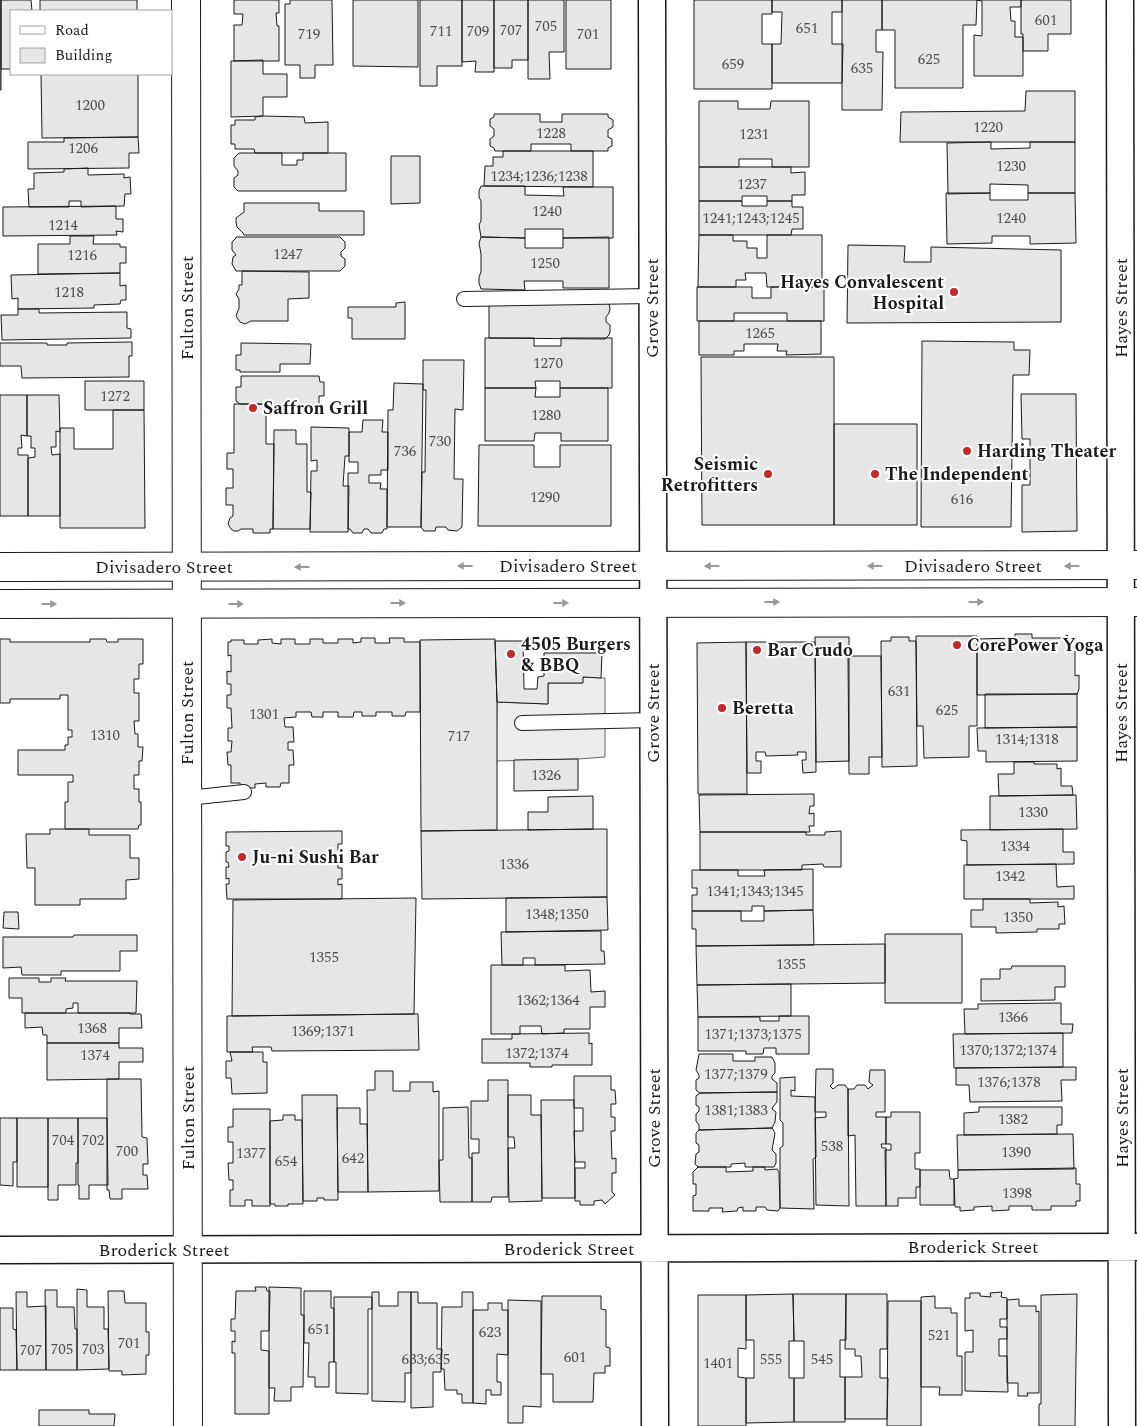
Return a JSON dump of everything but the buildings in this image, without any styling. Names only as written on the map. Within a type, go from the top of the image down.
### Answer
[{"type":"main road","name":"Fulton Street","points":[[186,0],[188,1426]]},
{"type":"main road","name":"Divisadero Street","points":[[0,567],[1129,565]]},
{"type":"main road","name":"Divisadero Street","points":[[0,604],[1129,602]]},
{"type":"street","name":"Grove Street","points":[[652,0],[655,1426]]},
{"type":"street","name":"Hayes Street","points":[[1120,0],[1129,565],[1130,1247],[1122,1426]]},
{"type":"street","name":"Broderick Street","points":[[0,1250],[1130,1247]]},
{"type":"lane","points":[[464,299],[652,296]]},
{"type":"lane","points":[[522,723],[653,720]]},
{"type":"lane","points":[[188,798],[244,792]]},
{"type":"shaded area","points":[[583,677],[605,678],[605,757],[496,761],[497,702],[548,704],[548,683],[582,683]]},
{"type":"place","name":"Hayes Convalescent Hospital","points":[[954,292]]},
{"type":"place","name":"Saffron Grill","points":[[253,408]]},
{"type":"place","name":"Harding Theater","points":[[967,451]]},
{"type":"place","name":"Seismic Retrofitters","points":[[768,474]]},
{"type":"place","name":"The Independent","points":[[875,474]]},
{"type":"place","name":"CorePower Yoga","points":[[957,645]]},
{"type":"place","name":"Bar Crudo","points":[[757,650]]},
{"type":"place","name":"4505 Burgers & BBQ","points":[[511,654]]},
{"type":"place","name":"Beretta","points":[[722,708]]},
{"type":"place","name":"Ju-ni Sushi Bar","points":[[242,857]]}]
